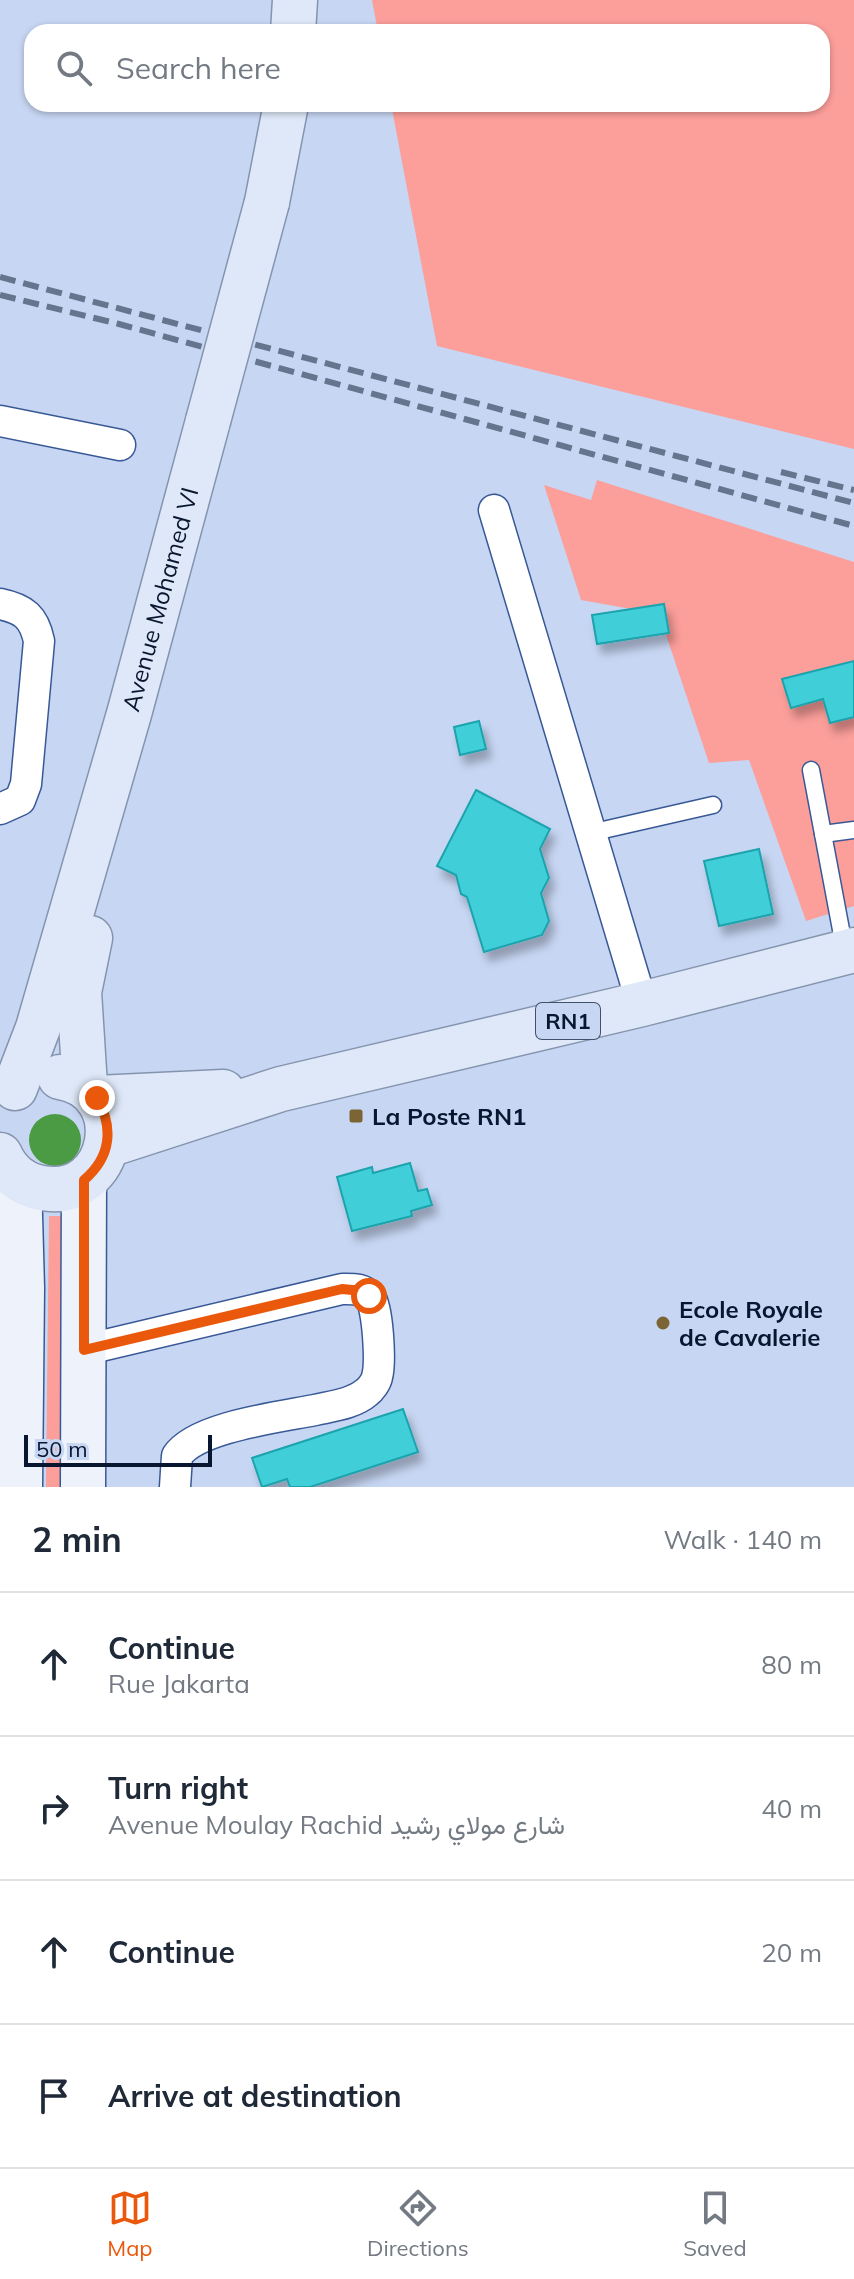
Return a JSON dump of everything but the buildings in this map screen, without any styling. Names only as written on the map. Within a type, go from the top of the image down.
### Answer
[{"type":"main road","points":[[294,24],[295,0]]},
{"type":"main road","points":[[308,24],[309,0]]},
{"type":"main road","name":"Avenue Mohamed VI","points":[[276,202],[285,112]]},
{"type":"main road","name":"Avenue Mohamed VI","points":[[8,1099],[38,1028],[216,420],[300,112]]},
{"type":"main road","name":"Avenue Mohamed VI","points":[[96,1163],[109,1129],[105,1112],[91,1092],[80,1013],[82,972],[216,420]]},
{"type":"main road","name":"RN1","points":[[5,1164],[34,1187],[51,1190],[68,1187],[96,1163],[281,1089],[642,1004],[850,951]]},
{"type":"main road","name":"RN1","points":[[8,1099],[29,1080],[50,1075],[71,1079],[91,1092],[281,1089]]},
{"type":"main road","points":[[83,1487],[84,1350],[96,1163]]},
{"type":"main road","points":[[5,1164],[22,1288],[10,1407],[20,1487]]},
{"type":"street","points":[[0,421],[120,445]]},
{"type":"street","points":[[494,510],[642,1004]]},
{"type":"street","points":[[0,604],[30,616],[36,624],[39,641],[26,784],[20,800],[0,809]]},
{"type":"street","points":[[84,1350],[342,1289],[363,1291],[374,1305],[379,1360],[377,1379],[369,1391],[345,1404],[242,1425],[193,1440],[177,1456],[175,1487]]},
{"type":"lane","points":[[811,770],[850,951]]},
{"type":"lane","points":[[590,833],[713,805]]},
{"type":"lane","points":[[823,834],[854,830]]},
{"type":"shaded area","points":[[372,0],[854,0],[854,449],[437,346],[393,112],[830,112],[830,24],[376,24]]},
{"type":"shaded area","points":[[597,480],[854,562],[854,906],[806,921],[749,760],[709,763],[659,614],[581,600],[544,485],[591,500]]},
{"type":"shaded area","points":[[55,1114],[73,1122],[81,1140],[73,1158],[55,1166],[37,1158],[29,1140],[37,1122]]},
{"type":"shaded area","points":[[49,1216],[76,1216],[73,1487],[46,1487]]},
{"type":"railway","points":[[0,277],[854,503]]},
{"type":"railway","points":[[0,295],[119,324],[854,526]]},
{"type":"railway","points":[[781,472],[854,490]]},
{"type":"place","name":"La Poste RN1","points":[[356,1116]]},
{"type":"place","name":"Ecole Royale de Cavalerie","points":[[663,1323]]},
{"type":"route","points":[[97,1098],[105,1112],[109,1129],[103,1159],[84,1180],[84,1350],[342,1289],[363,1291],[369,1296]]}]
